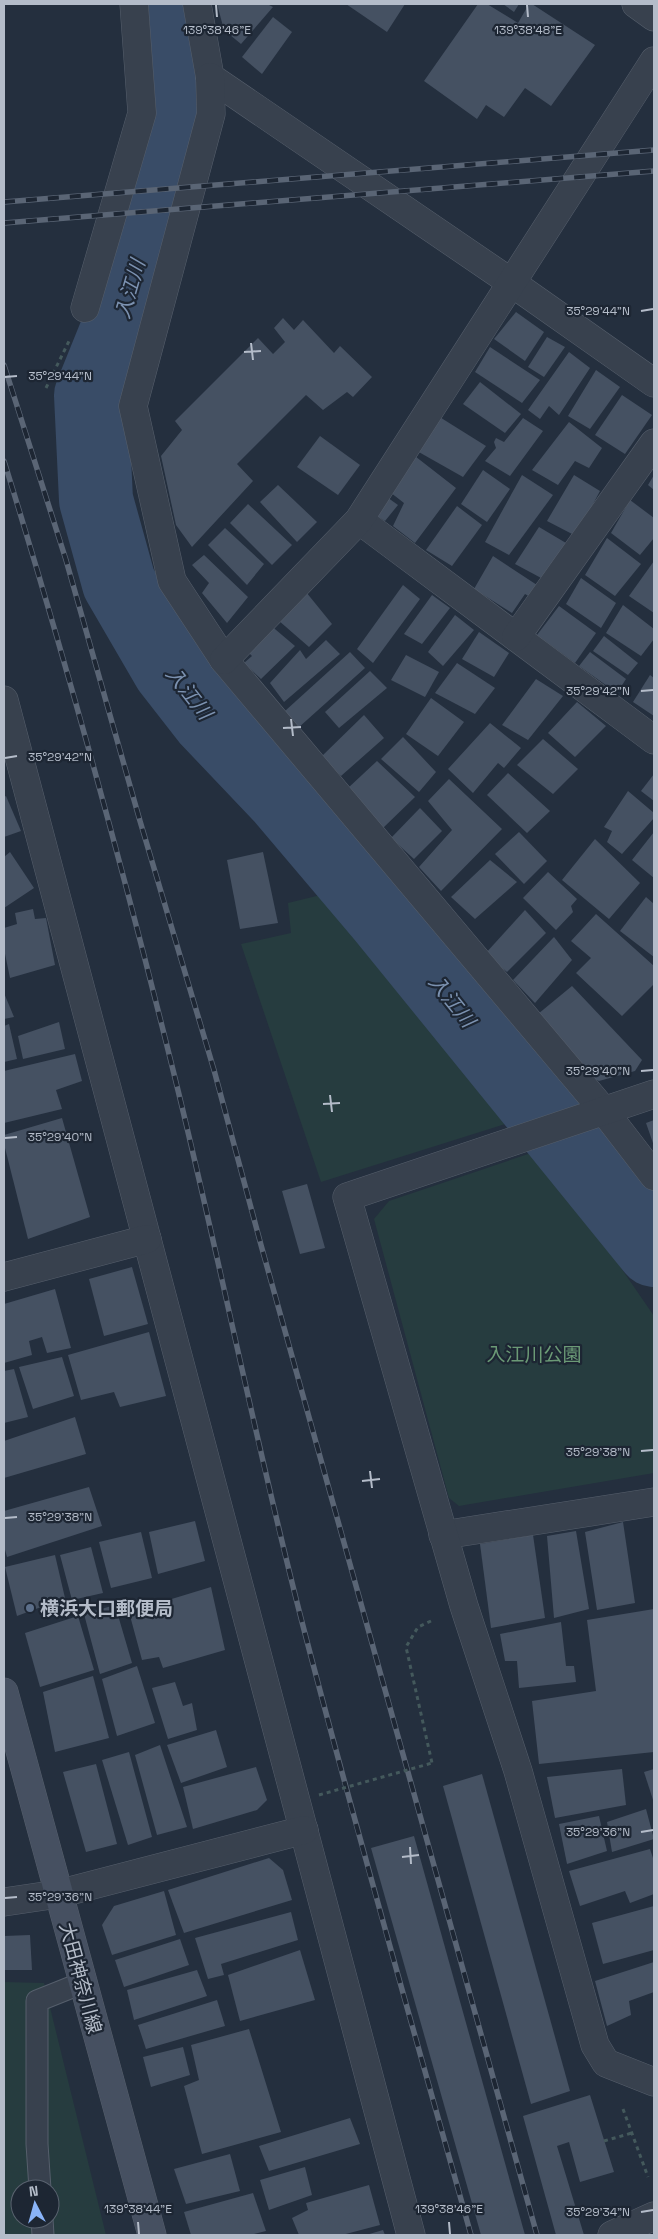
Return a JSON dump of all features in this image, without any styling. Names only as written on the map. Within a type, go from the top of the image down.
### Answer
[{"type":"main road","name":"大田神奈川線","points":[[4,1692],[152,2235]]},
{"type":"street","points":[[85,308],[142,113],[134,4]]},
{"type":"street","points":[[197,4],[210,77],[210,114],[133,406],[172,581],[224,660],[654,1176]]},
{"type":"street","points":[[636,4],[654,16]]},
{"type":"street","points":[[224,660],[359,520],[654,61]]},
{"type":"street","points":[[210,77],[512,283],[654,383]]},
{"type":"street","points":[[516,637],[654,443]]},
{"type":"street","points":[[359,520],[654,740]]},
{"type":"street","points":[[4,700],[411,2235]]},
{"type":"street","points":[[654,1094],[347,1197],[443,1535],[518,1771],[595,2044],[606,2063],[654,2082]]},
{"type":"street","points":[[4,1277],[147,1239]]},
{"type":"street","points":[[443,1535],[654,1502]]},
{"type":"street","points":[[4,1902],[58,1894],[304,1830]]},
{"type":"street","points":[[612,2235],[654,2216]]},
{"type":"lane","points":[[39,2179],[36,2144],[37,2001],[82,1983]]},
{"type":"path","points":[[320,1795],[432,1763],[406,1647],[418,1627],[464,1606]]},
{"type":"path","points":[[620,2100],[648,2177]]},
{"type":"path","points":[[604,2142],[632,2133]]},
{"type":"green space","points":[[345,889],[524,1118],[321,1182],[241,944],[291,933],[288,903]]},
{"type":"green space","name":"入江川公園","points":[[540,1150],[654,1316],[654,1473],[459,1506],[449,1498],[374,1219],[389,1201]]},
{"type":"green space","points":[[4,1982],[44,1983],[106,2235],[4,2235]]},
{"type":"building","points":[[217,4],[267,4],[273,7],[241,44],[224,30]]},
{"type":"building","points":[[346,4],[405,4],[387,32]]},
{"type":"building","points":[[478,4],[487,4],[518,23],[529,4],[532,4],[595,45],[551,106],[525,88],[504,117],[486,105],[477,119],[424,81]]},
{"type":"building","points":[[503,4],[519,4],[514,12]]},
{"type":"building","points":[[273,17],[292,32],[262,74],[242,57]]},
{"type":"building","points":[[516,312],[544,332],[525,361],[494,339]]},
{"type":"building","points":[[283,318],[294,330],[303,320],[334,353],[340,346],[372,377],[353,397],[347,392],[323,410],[306,395],[237,464],[253,481],[192,547],[176,525],[161,456],[182,430],[175,421],[258,338],[273,354],[285,342],[274,328]]},
{"type":"building","points":[[547,337],[565,347],[544,377],[528,367]]},
{"type":"building","points":[[490,347],[540,380],[522,403],[475,372]]},
{"type":"building","points":[[569,352],[590,368],[559,415],[549,406],[540,419],[528,410]]},
{"type":"building","points":[[596,370],[620,387],[590,429],[568,416]]},
{"type":"building","points":[[480,382],[521,414],[505,433],[463,404]]},
{"type":"building","points":[[622,395],[652,415],[625,454],[595,435]]},
{"type":"building","points":[[438,416],[486,446],[463,477],[417,451]]},
{"type":"building","points":[[523,418],[543,431],[510,476],[485,461],[496,448],[494,442],[496,438],[504,442]]},
{"type":"building","points":[[569,422],[602,448],[589,468],[575,461],[558,485],[532,470]]},
{"type":"building","points":[[320,436],[360,465],[338,495],[297,467]]},
{"type":"building","points":[[411,453],[456,488],[415,543],[393,526],[404,503],[386,489]]},
{"type":"building","points":[[483,470],[510,489],[487,522],[461,504]]},
{"type":"building","points":[[522,475],[553,495],[509,555],[485,542]]},
{"type":"building","points":[[574,475],[600,491],[576,536],[547,521]]},
{"type":"building","points":[[654,475],[654,490],[648,485]]},
{"type":"building","points":[[278,485],[317,522],[297,542],[260,502]]},
{"type":"building","points":[[384,495],[398,505],[385,521],[372,513]]},
{"type":"building","points":[[630,500],[654,518],[654,538],[640,555],[611,533]]},
{"type":"building","points":[[248,504],[292,545],[272,565],[230,523]]},
{"type":"building","points":[[457,506],[482,525],[452,566],[426,550]]},
{"type":"building","points":[[539,527],[566,543],[543,579],[515,564]]},
{"type":"building","points":[[225,528],[264,564],[247,585],[208,545]]},
{"type":"building","points":[[607,538],[641,564],[615,596],[585,575]]},
{"type":"building","points":[[204,555],[248,597],[227,623],[202,593],[209,583],[192,565]]},
{"type":"building","points":[[493,556],[537,585],[532,598],[525,594],[512,613],[474,589]]},
{"type":"building","points":[[654,561],[654,613],[629,596]]},
{"type":"building","points":[[581,578],[616,603],[601,628],[566,604]]},
{"type":"building","points":[[403,585],[420,599],[373,663],[357,649]]},
{"type":"building","points":[[306,592],[332,624],[309,647],[278,620]]},
{"type":"building","points":[[432,595],[450,608],[422,644],[404,634]]},
{"type":"building","points":[[623,605],[654,629],[654,639],[641,656],[606,633]]},
{"type":"building","points":[[559,606],[596,633],[575,663],[537,635]]},
{"type":"building","points":[[455,615],[474,630],[443,666],[428,652]]},
{"type":"building","points":[[269,624],[295,646],[261,679],[244,663],[252,656],[244,648]]},
{"type":"building","points":[[479,632],[509,653],[494,677],[462,659]]},
{"type":"building","points":[[604,636],[638,663],[628,675],[593,651]]},
{"type":"building","points":[[326,640],[340,654],[284,702],[270,683],[300,650],[306,659]]},
{"type":"building","points":[[350,652],[365,668],[298,728],[285,711]]},
{"type":"building","points":[[590,652],[626,679],[617,693],[579,666]]},
{"type":"building","points":[[406,655],[439,672],[425,697],[391,680]]},
{"type":"building","points":[[457,663],[495,688],[475,714],[435,693]]},
{"type":"building","points":[[370,671],[387,688],[339,728],[325,712]]},
{"type":"building","points":[[650,675],[654,678],[654,716],[633,702]]},
{"type":"building","points":[[536,679],[563,696],[528,740],[502,725]]},
{"type":"building","points":[[431,698],[464,722],[438,756],[406,734]]},
{"type":"building","points":[[577,702],[606,726],[575,757],[548,733]]},
{"type":"building","points":[[364,715],[384,738],[341,776],[321,757]]},
{"type":"building","points":[[490,723],[521,748],[504,768],[498,763],[473,793],[448,769]]},
{"type":"building","points":[[403,737],[436,772],[419,792],[381,759]]},
{"type":"building","points":[[543,739],[578,769],[553,794],[517,765]]},
{"type":"building","points":[[377,761],[415,797],[383,828],[347,789]]},
{"type":"building","points":[[508,773],[550,811],[527,833],[487,795]]},
{"type":"building","points":[[654,774],[654,801],[641,791]]},
{"type":"building","points":[[449,779],[502,829],[441,891],[419,867],[452,830],[428,801]]},
{"type":"building","points":[[628,791],[654,813],[654,818],[622,854],[607,842],[612,831],[604,827]]},
{"type":"building","points":[[6,796],[21,831],[4,837],[4,797]]},
{"type":"building","points":[[420,808],[442,831],[414,859],[391,838]]},
{"type":"building","points":[[519,832],[547,861],[524,884],[495,854]]},
{"type":"building","points":[[654,832],[654,878],[632,860]]},
{"type":"building","points":[[595,839],[640,883],[609,919],[562,880]]},
{"type":"building","points":[[10,852],[34,888],[4,908],[4,857]]},
{"type":"building","points":[[263,852],[278,923],[240,929],[227,860]]},
{"type":"building","points":[[490,860],[517,882],[475,919],[451,897]]},
{"type":"building","points":[[548,872],[577,899],[571,906],[573,912],[556,930],[523,898]]},
{"type":"building","points":[[646,897],[654,904],[654,957],[620,931]]},
{"type":"building","points":[[33,909],[35,919],[46,918],[55,965],[10,978],[4,949],[4,928],[17,924],[15,913]]},
{"type":"building","points":[[525,910],[546,933],[507,972],[485,954]]},
{"type":"building","points":[[596,914],[654,966],[654,984],[622,1016],[576,973],[591,958],[571,941]]},
{"type":"building","points":[[554,937],[572,960],[535,1003],[513,980]]},
{"type":"building","points":[[572,986],[642,1060],[635,1071],[599,1081],[585,1075],[538,1014]]},
{"type":"building","points":[[4,993],[14,1017],[4,1019]]},
{"type":"building","points":[[59,1022],[65,1049],[23,1059],[18,1036]]},
{"type":"building","points":[[9,1024],[17,1059],[4,1062],[4,1026]]},
{"type":"building","points":[[75,1054],[82,1081],[56,1090],[62,1109],[4,1123],[4,1071]]},
{"type":"building","points":[[62,1118],[90,1217],[28,1239],[4,1144],[4,1135]]},
{"type":"building","points":[[654,1120],[654,1146],[646,1123]]},
{"type":"building","points":[[307,1184],[325,1248],[300,1254],[282,1191]]},
{"type":"building","points":[[132,1267],[148,1324],[104,1336],[89,1279]]},
{"type":"building","points":[[55,1289],[71,1348],[47,1353],[42,1337],[29,1341],[32,1355],[4,1363],[4,1304]]},
{"type":"building","points":[[149,1332],[166,1396],[120,1407],[114,1392],[81,1400],[68,1355]]},
{"type":"building","points":[[62,1357],[74,1396],[33,1409],[19,1367]]},
{"type":"building","points":[[14,1369],[28,1417],[4,1423],[4,1371]]},
{"type":"building","points":[[75,1417],[86,1454],[4,1478],[4,1441]]},
{"type":"building","points":[[89,1487],[102,1526],[7,1557],[4,1546],[4,1511]]},
{"type":"building","points":[[195,1521],[205,1561],[158,1574],[149,1532]]},
{"type":"building","points":[[623,1522],[635,1603],[597,1610],[585,1532]]},
{"type":"building","points":[[576,1531],[589,1609],[554,1618],[547,1536]]},
{"type":"building","points":[[141,1532],[152,1578],[111,1588],[99,1542]]},
{"type":"building","points":[[533,1535],[545,1618],[491,1628],[480,1544]]},
{"type":"building","points":[[91,1547],[103,1593],[72,1600],[60,1555]]},
{"type":"building","points":[[55,1555],[65,1598],[17,1616],[5,1567]]},
{"type":"building","points":[[211,1587],[225,1650],[163,1668],[159,1657],[142,1660],[129,1612]]},
{"type":"building","points":[[115,1605],[132,1663],[100,1674],[84,1614]]},
{"type":"building","points":[[654,1609],[654,1752],[539,1764],[532,1701],[596,1691],[587,1620]]},
{"type":"building","points":[[78,1616],[94,1670],[40,1687],[25,1633]]},
{"type":"building","points":[[561,1622],[566,1666],[574,1666],[576,1682],[519,1688],[517,1661],[505,1661],[500,1634]]},
{"type":"building","points":[[137,1666],[155,1723],[117,1736],[102,1679]]},
{"type":"building","points":[[93,1676],[109,1738],[55,1752],[43,1692]]},
{"type":"building","points":[[175,1682],[183,1706],[192,1703],[197,1730],[168,1739],[152,1688]]},
{"type":"building","points":[[216,1730],[227,1767],[181,1783],[167,1745]]},
{"type":"building","points":[[160,1745],[187,1827],[157,1835],[135,1755]]},
{"type":"building","points":[[129,1752],[152,1837],[128,1845],[102,1760]]},
{"type":"building","points":[[96,1764],[117,1844],[86,1852],[63,1772]]},
{"type":"building","points":[[256,1767],[267,1800],[257,1810],[193,1829],[183,1787]]},
{"type":"building","points":[[622,1769],[626,1805],[555,1818],[547,1777]]},
{"type":"building","points":[[654,1769],[654,1803],[644,1772]]},
{"type":"building","points":[[482,1774],[570,2091],[531,2104],[443,1786]]},
{"type":"building","points":[[646,1809],[654,1839],[612,1852],[607,1822]]},
{"type":"building","points":[[599,1816],[607,1851],[567,1864],[559,1824]]},
{"type":"building","points":[[414,1836],[525,2235],[481,2235],[371,1848]]},
{"type":"building","points":[[650,1849],[654,1861],[654,1894],[630,1903],[625,1891],[580,1906],[569,1871]]},
{"type":"building","points":[[269,1858],[283,1870],[292,1900],[184,1933],[168,1890]]},
{"type":"building","points":[[164,1891],[176,1935],[112,1955],[102,1925],[114,1906]]},
{"type":"building","points":[[654,1906],[654,1950],[603,1964],[592,1923]]},
{"type":"building","points":[[291,1912],[298,1940],[221,1964],[224,1975],[208,1979],[195,1938]]},
{"type":"building","points":[[30,1935],[32,1970],[4,1970],[4,1936]]},
{"type":"building","points":[[180,1939],[189,1965],[124,1987],[115,1960]]},
{"type":"building","points":[[300,1950],[315,2000],[240,2021],[228,1975]]},
{"type":"building","points":[[654,1962],[654,1992],[629,2001],[631,2015],[607,2026],[595,1981]]},
{"type":"building","points":[[197,1970],[207,1996],[134,2020],[127,1990]]},
{"type":"building","points":[[217,2000],[225,2026],[146,2049],[138,2025]]},
{"type":"building","points":[[249,2029],[281,2132],[202,2154],[184,2086],[199,2080],[191,2045]]},
{"type":"building","points":[[183,2047],[190,2075],[151,2087],[143,2057]]},
{"type":"building","points":[[590,2095],[614,2172],[580,2182],[569,2142],[557,2146],[584,2235],[556,2235],[523,2116]]},
{"type":"building","points":[[350,2118],[360,2144],[269,2171],[259,2146]]},
{"type":"building","points":[[230,2154],[240,2191],[186,2204],[174,2169]]},
{"type":"building","points":[[305,2167],[312,2195],[269,2210],[260,2180]]},
{"type":"building","points":[[369,2185],[380,2225],[342,2235],[299,2235],[292,2218],[308,2210],[306,2203]]},
{"type":"building","points":[[253,2193],[266,2231],[250,2235],[191,2235],[184,2212]]},
{"type":"building","points":[[383,2230],[385,2235],[366,2235]]},
{"type":"waterway","name":"入江川","points":[[167,4],[172,127],[127,306],[91,395],[96,500],[119,583],[169,669],[208,719],[283,798],[383,916],[654,1250]]},
{"type":"railway","points":[[4,202],[654,150]]},
{"type":"railway","points":[[4,223],[654,171]]},
{"type":"railway","points":[[4,365],[66,560],[140,821],[214,1070],[537,2235]]},
{"type":"railway","points":[[4,461],[94,766],[135,920],[174,1074],[268,1485],[302,1622],[471,2235]]},
{"type":"place","name":"横浜大口郵便局","points":[[30,1608]]}]
